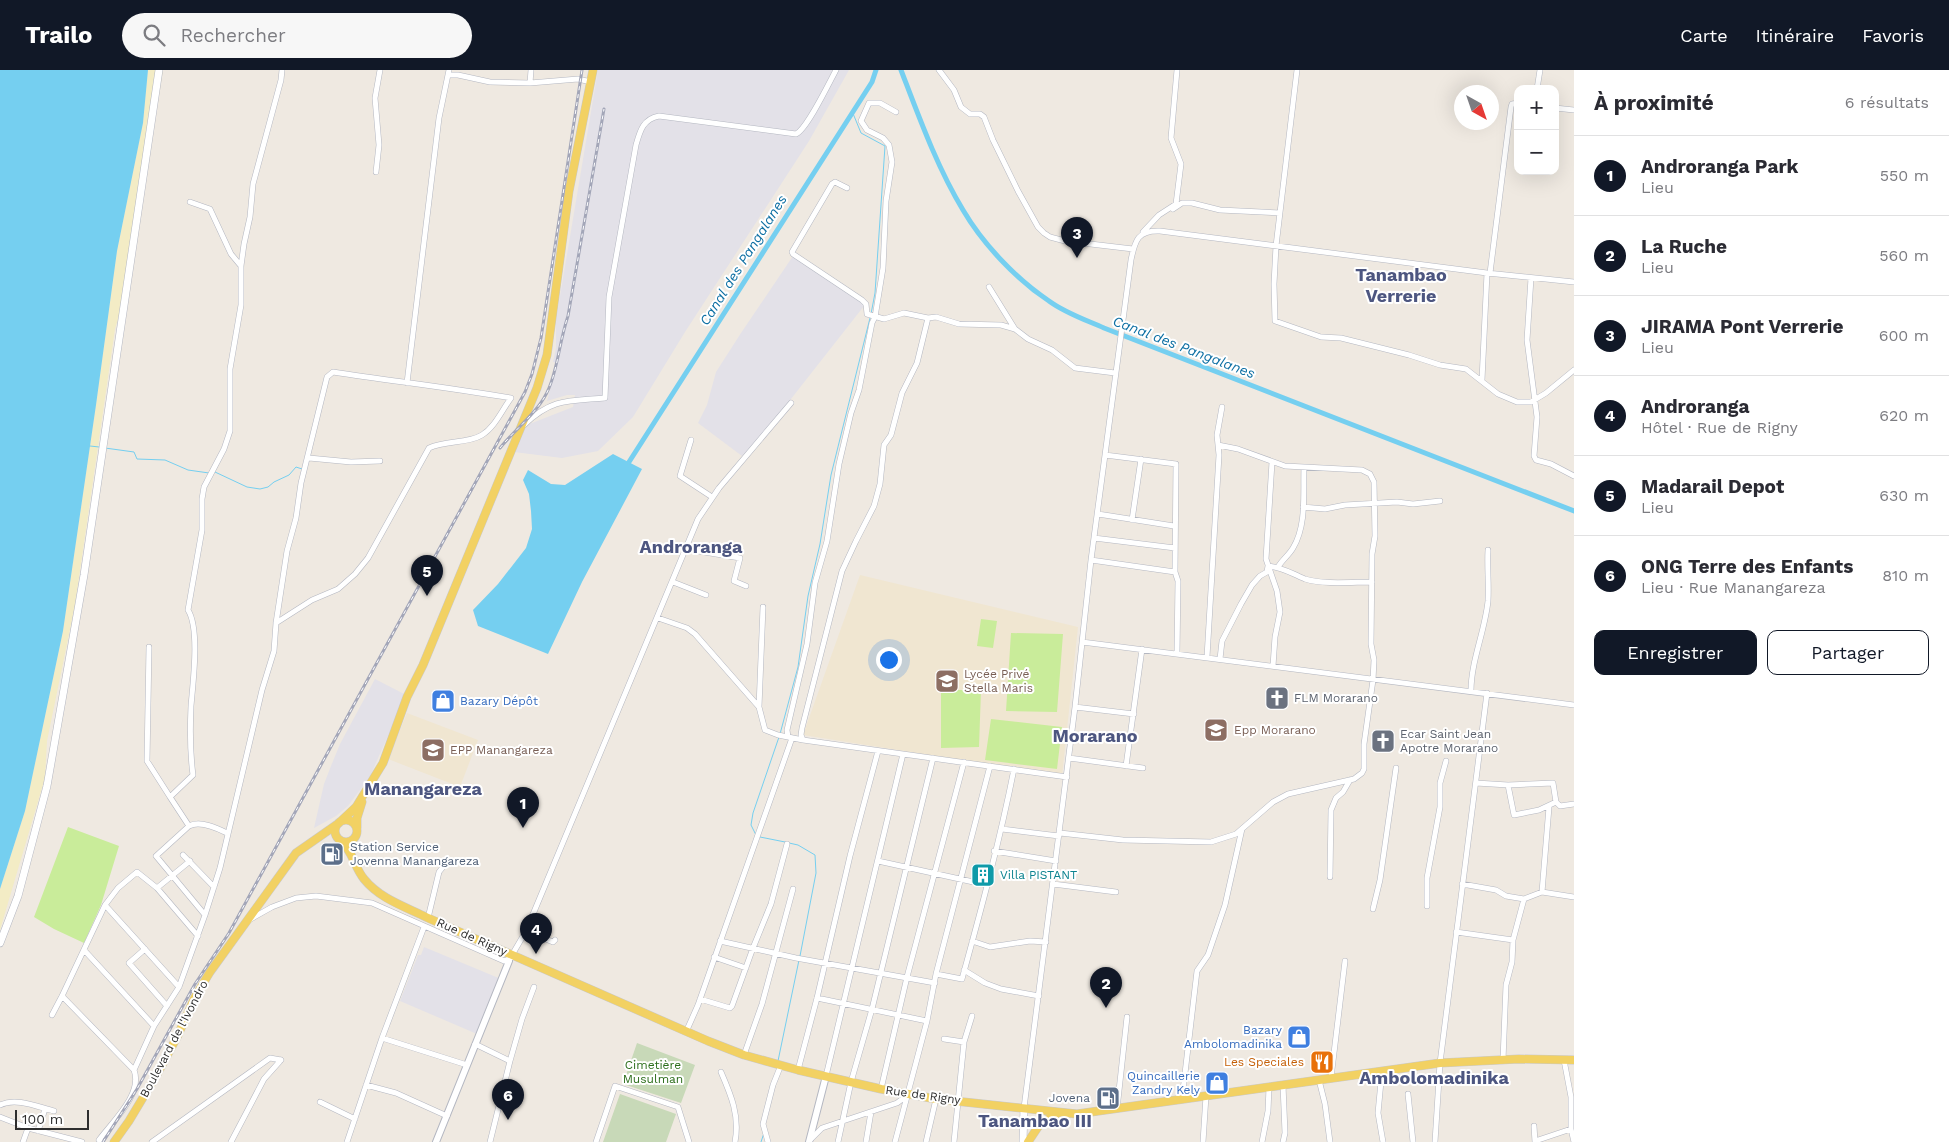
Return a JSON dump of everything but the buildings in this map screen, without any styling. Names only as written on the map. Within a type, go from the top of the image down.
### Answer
[{"type":"main road","points":[[0,943],[18,896],[49,776],[86,566],[159,70]]},
{"type":"main road","points":[[354,859],[353,849],[357,832],[357,818],[363,798],[383,763],[408,696],[423,665],[537,388],[547,355],[569,191],[592,70]]},
{"type":"main road","name":"Boulevard de l'Ivondro","points":[[114,1142],[156,1076],[178,1035],[195,997],[210,972],[296,854],[340,822],[363,798]]},
{"type":"main road","points":[[340,839],[336,831],[340,822],[351,820],[357,832]]},
{"type":"main road","points":[[310,842],[324,836],[351,840],[357,832]]},
{"type":"main road","name":"Rue de Rigny","points":[[340,839],[346,845],[360,873],[373,888],[389,899],[511,958],[744,1055],[798,1070],[908,1095],[1077,1114],[1440,1063],[1503,1060],[1574,1060]]},
{"type":"main road","points":[[1023,1142],[1024,1108]]},
{"type":"main road","points":[[1028,1142],[1040,1124],[1060,1112]]},
{"type":"street","points":[[170,797],[193,775],[191,761],[191,706],[195,639],[192,616],[188,610],[202,530],[202,499],[204,487],[224,449],[230,431],[230,370],[241,305],[241,266],[244,244],[250,217],[253,184],[282,70]]},
{"type":"street","points":[[376,172],[379,145],[375,98],[380,70]]},
{"type":"street","points":[[530,82],[531,70]]},
{"type":"street","points":[[518,431],[534,415],[562,401],[605,398],[609,297],[636,145],[644,124],[653,117],[659,116],[796,134],[800,132],[807,122],[836,70]]},
{"type":"street","points":[[939,70],[947,79],[961,107],[970,114],[980,114],[984,117],[1011,177],[1038,227],[1044,234],[1065,241],[1134,249]]},
{"type":"street","points":[[1024,1108],[1067,777],[1091,560],[1119,346],[1134,249],[1140,236],[1159,216],[1176,204],[1181,164],[1171,138],[1178,70]]},
{"type":"street","points":[[1297,70],[1276,246],[1275,320],[1321,337],[1341,338],[1440,365],[1466,369],[1498,394],[1518,402],[1531,402],[1546,393],[1574,370]]},
{"type":"street","points":[[1538,85],[1540,70]]},
{"type":"street","points":[[407,383],[439,118],[449,72],[490,82],[578,79],[591,82]]},
{"type":"street","points":[[686,1032],[700,999],[760,829],[789,737],[787,730],[807,644],[815,583],[827,542],[839,464],[850,413],[859,390],[882,268],[886,201],[892,162],[889,145],[883,138],[867,130],[861,121],[869,104],[880,103],[896,112]]},
{"type":"street","points":[[1482,380],[1488,273],[1511,107],[1514,104]]},
{"type":"street","points":[[1559,108],[1574,110]]},
{"type":"street","points":[[847,188],[835,182],[832,184],[792,252],[862,300],[866,304],[867,314],[884,319],[904,314],[928,318],[936,317],[959,324],[1001,325],[1015,329],[1052,350],[1075,368],[1115,373]]},
{"type":"street","points":[[190,202],[210,209],[232,254],[241,266]]},
{"type":"street","points":[[1159,216],[1166,214],[1182,203],[1192,203],[1220,210],[1280,213]]},
{"type":"street","points":[[1140,236],[1146,232],[1160,231],[1488,273],[1574,282]]},
{"type":"street","points":[[1531,278],[1527,340],[1536,399],[1537,441],[1534,456],[1536,460],[1550,464],[1574,476]]},
{"type":"street","points":[[989,287],[1015,329]]},
{"type":"street","points":[[803,740],[801,735],[802,728],[842,571],[874,506],[880,484],[884,445],[891,435],[902,393],[917,363],[928,318]]},
{"type":"street","points":[[134,1070],[154,1026],[180,987],[214,887],[262,690],[274,651],[276,623],[287,551],[296,518],[301,483],[309,458],[327,377],[333,372],[511,398],[492,427],[482,436],[436,444],[429,448],[368,558],[355,574],[338,588],[312,600],[276,623]]},
{"type":"street","points":[[436,1142],[511,958],[526,931],[698,519],[712,497],[791,403]]},
{"type":"street","points":[[1207,657],[1218,436],[1222,407]]},
{"type":"street","points":[[691,440],[680,476],[712,497]]},
{"type":"street","points":[[1002,829],[1124,840],[1211,842],[1236,834],[1273,802],[1288,794],[1350,780],[1364,770],[1364,744],[1374,660],[1371,644],[1374,482],[1370,474],[1362,470],[1285,466],[1238,449],[1218,446]]},
{"type":"street","points":[[1105,455],[1176,464],[1174,526],[1175,572],[1178,580],[1177,653]]},
{"type":"street","points":[[309,458],[351,462],[380,461]]},
{"type":"street","points":[[1132,520],[1141,459]]},
{"type":"street","points":[[1272,462],[1266,559],[1277,591],[1280,612],[1275,637],[1273,666]]},
{"type":"street","points":[[1278,567],[1292,549],[1299,535],[1303,507],[1304,467]]},
{"type":"street","points":[[1303,507],[1325,509],[1345,504],[1375,502],[1413,504],[1440,501]]},
{"type":"street","points":[[1098,514],[1174,526]]},
{"type":"street","points":[[1094,538],[1175,548]]},
{"type":"street","points":[[686,549],[740,558],[734,581],[746,586]]},
{"type":"street","points":[[1471,691],[1471,674],[1476,660],[1488,600],[1488,550]]},
{"type":"street","points":[[1091,560],[1175,572]]},
{"type":"street","points":[[1268,566],[1278,567],[1306,579],[1330,582],[1372,582]]},
{"type":"street","points":[[1220,659],[1222,641],[1241,604],[1252,585],[1260,576],[1267,572],[1268,566]]},
{"type":"street","points":[[673,582],[706,595]]},
{"type":"street","points":[[763,607],[758,707],[765,730],[778,735],[803,740],[1067,777]]},
{"type":"street","points":[[658,618],[687,628],[695,634],[758,707]]},
{"type":"street","points":[[1082,642],[1574,705]]},
{"type":"street","points":[[149,647],[148,761],[189,826]]},
{"type":"street","points":[[1126,766],[1142,649]]},
{"type":"street","points":[[1435,1142],[1440,1063],[1487,693]]},
{"type":"street","points":[[1075,707],[1134,714]]},
{"type":"street","points":[[798,1070],[878,750]]},
{"type":"street","points":[[809,1141],[844,1004],[902,754]]},
{"type":"street","points":[[838,1142],[851,1082],[872,1009],[933,758]]},
{"type":"street","points":[[1069,758],[1143,768]]},
{"type":"street","points":[[1427,906],[1427,878],[1440,807],[1440,783],[1446,761]]},
{"type":"street","points":[[881,1089],[907,978],[964,762]]},
{"type":"street","points":[[895,1142],[990,766]]},
{"type":"street","points":[[1373,909],[1380,880],[1396,768]]},
{"type":"street","points":[[936,974],[962,979],[994,851],[1002,829],[1014,769]]},
{"type":"street","points":[[1330,877],[1330,810],[1336,798],[1343,792],[1350,780]]},
{"type":"street","points":[[1476,783],[1508,785],[1553,783],[1556,802],[1560,806],[1574,804]]},
{"type":"street","points":[[1508,785],[1514,816],[1549,807],[1556,802]]},
{"type":"street","points":[[1542,892],[1549,807]]},
{"type":"street","points":[[205,915],[156,854],[193,824],[214,826],[228,833]]},
{"type":"street","points":[[1182,1099],[1197,971],[1208,955],[1226,905],[1242,828]]},
{"type":"street","points":[[700,999],[730,1008],[732,1006],[771,904],[787,844]]},
{"type":"street","points":[[994,851],[1056,861]]},
{"type":"street","points":[[183,855],[214,887]]},
{"type":"street","points":[[157,888],[190,861]]},
{"type":"street","points":[[878,861],[987,885]]},
{"type":"street","points":[[428,918],[439,872],[443,867]]},
{"type":"street","points":[[52,1015],[105,905],[118,888],[137,872],[157,888],[198,936]]},
{"type":"street","points":[[1053,884],[1116,892]]},
{"type":"street","points":[[1462,884],[1496,890],[1506,896],[1524,898],[1542,892],[1574,897]]},
{"type":"street","points":[[744,1055],[762,1004],[793,889]]},
{"type":"street","points":[[248,920],[296,898],[316,896],[372,903],[504,962],[511,958]]},
{"type":"street","points":[[1503,1060],[1506,985],[1512,962],[1513,940],[1524,898]]},
{"type":"street","points":[[105,905],[180,987]]},
{"type":"street","points":[[347,1142],[382,1038],[424,927]]},
{"type":"street","points":[[526,931],[543,939],[553,942],[555,940]]},
{"type":"street","points":[[1456,932],[1513,940]]},
{"type":"street","points":[[720,941],[806,960],[935,983]]},
{"type":"street","points":[[972,941],[990,947],[1030,941],[1046,942]]},
{"type":"street","points":[[145,949],[129,963],[167,1006]]},
{"type":"street","points":[[84,950],[154,1026]]},
{"type":"street","points":[[714,957],[746,968]]},
{"type":"street","points":[[1331,1078],[1345,961]]},
{"type":"street","points":[[964,970],[985,983],[1001,989],[1039,996]]},
{"type":"street","points":[[490,1142],[510,1061],[534,987]]},
{"type":"street","points":[[62,996],[134,1070],[136,1076],[136,1088],[128,1101],[101,1141],[93,1142]]},
{"type":"street","points":[[817,998],[927,1021]]},
{"type":"street","points":[[954,1142],[964,1042],[972,1016]]},
{"type":"street","points":[[1116,1109],[1127,1017]]},
{"type":"street","points":[[382,1038],[467,1065]]},
{"type":"street","points":[[944,1039],[964,1042]]},
{"type":"street","points":[[475,1044],[510,1061]]},
{"type":"street","points":[[152,1142],[270,1058],[280,1060],[264,1079],[231,1142]]},
{"type":"street","points":[[1564,1060],[1571,1097],[1571,1130],[1574,1142]]},
{"type":"street","points":[[768,1142],[763,1124],[780,1065]]},
{"type":"street","points":[[1382,1071],[1378,1114],[1383,1142]]},
{"type":"street","points":[[721,1072],[734,1103],[736,1116],[734,1142]]},
{"type":"street","points":[[1319,1080],[1325,1104],[1330,1142]]},
{"type":"street","points":[[366,1085],[396,1094],[447,1116]]},
{"type":"street","points":[[1283,1085],[1283,1142]]},
{"type":"street","points":[[596,1142],[615,1086],[678,1106],[689,1142]]},
{"type":"street","points":[[1262,1142],[1268,1111],[1269,1087]]},
{"type":"street","points":[[1408,1094],[1413,1142]]},
{"type":"street","points":[[809,1141],[822,1128],[897,1103],[908,1095]]},
{"type":"street","points":[[1203,1142],[1206,1096]]},
{"type":"street","points":[[926,1142],[936,1099]]},
{"type":"street","points":[[0,1105],[8,1102],[20,1102],[54,1111]]},
{"type":"street","points":[[320,1102],[355,1119]]},
{"type":"street","points":[[38,1131],[45,1108]]},
{"type":"street","points":[[866,1142],[871,1112]]},
{"type":"street","points":[[0,1117],[28,1128],[82,1142]]},
{"type":"street","points":[[1534,1126],[1535,1141],[1571,1130]]},
{"type":"street","points":[[24,1142],[28,1128]]},
{"type":"shaded area","points":[[598,70],[849,70],[809,141],[685,332],[633,417],[598,451],[562,458],[514,452],[521,432],[527,425],[573,407],[575,395],[567,395],[547,401],[557,363],[553,362],[556,348],[556,320]]},
{"type":"shaded area","points":[[793,256],[862,302],[864,306],[765,432],[742,456],[698,423],[707,405],[716,372]]},
{"type":"shaded area","name":"Lycée Privé Stella Maris","points":[[860,575],[1078,627],[1062,776],[803,735]]},
{"type":"shaded area","points":[[375,679],[406,695],[371,774],[363,786],[348,806],[336,816],[314,828],[324,784],[340,744]]},
{"type":"shaded area","name":"EPP Manangareza","points":[[407,713],[478,740],[460,787],[388,759]]},
{"type":"shaded area","points":[[424,947],[501,979],[477,1034],[400,1001],[418,955],[421,955]]},
{"type":"sand","points":[[148,70],[163,70],[126,293],[115,329],[75,605],[47,741],[45,778],[0,930],[0,889],[25,811],[63,631],[117,251],[143,123]]},
{"type":"green space","points":[[981,619],[997,621],[993,648],[977,646]]},
{"type":"green space","points":[[1011,633],[1063,634],[1057,712],[1006,711]]},
{"type":"green space","points":[[941,690],[981,690],[979,747],[941,748]]},
{"type":"green space","points":[[991,719],[1062,727],[1057,769],[985,760]]},
{"type":"green space","points":[[68,827],[119,846],[101,905],[84,943],[34,917]]},
{"type":"green space","name":"Cimetière Musulman","points":[[637,1043],[695,1065],[681,1103],[623,1084]]},
{"type":"green space","points":[[620,1094],[676,1114],[666,1142],[603,1142]]},
{"type":"water","points":[[0,70],[148,70],[143,123],[117,251],[63,631],[25,811],[0,889]]},
{"type":"water","points":[[613,454],[642,469],[582,582],[548,654],[478,626],[473,610],[498,584],[526,548],[532,529],[529,494],[523,480],[528,470],[551,484],[565,485]]},
{"type":"waterway","name":"Canal des Pangalanes","points":[[629,462],[872,82],[876,70]]},
{"type":"waterway","name":"Canal des Pangalanes","points":[[901,70],[937,159],[971,223],[990,248],[1013,272],[1055,305],[1104,328],[1574,511]]},
{"type":"waterway","points":[[852,111],[861,133],[885,146],[875,293],[871,314]]},
{"type":"waterway","points":[[780,734],[798,667],[808,596],[820,544],[831,475],[870,318]]},
{"type":"waterway","points":[[90,446],[99,447]]},
{"type":"waterway","points":[[105,448],[134,452],[137,459],[165,460],[188,470],[209,473]]},
{"type":"waterway","points":[[215,472],[247,487],[260,489],[268,487],[289,475],[296,467],[302,469]]},
{"type":"waterway","points":[[756,835],[751,825],[753,813],[779,737]]},
{"type":"waterway","points":[[760,837],[785,842]]},
{"type":"waterway","points":[[789,843],[798,845],[815,855],[816,873],[800,956]]},
{"type":"waterway","points":[[778,1061],[799,960]]},
{"type":"waterway","points":[[761,1142],[764,1133]]},
{"type":"railway","points":[[103,1142],[137,1089],[195,984],[229,933],[525,392],[532,374],[541,338],[582,70]]},
{"type":"railway","points":[[500,448],[540,404],[552,380],[568,316],[604,109]]},
{"type":"place","name":"JIRAMA Pont Verrerie","points":[[1077,258]]},
{"type":"place","name":"Madarail Depot","points":[[427,596]]},
{"type":"place","name":"Lycée Privé Stella Maris","points":[[947,681]]},
{"type":"place","name":"FLM Morarano","points":[[1277,698]]},
{"type":"place","name":"Bazary Dépôt","points":[[443,701]]},
{"type":"place","name":"Epp Morarano","points":[[1216,730]]},
{"type":"place","name":"Ecar Saint Jean Apotre Morarano","points":[[1383,741]]},
{"type":"place","name":"EPP Manangareza","points":[[433,750]]},
{"type":"place","name":"Androranga Park","points":[[523,828]]},
{"type":"place","name":"Station Service Jovenna Manangareza","points":[[332,854]]},
{"type":"place","name":"Villa PISTANT","points":[[983,875]]},
{"type":"place","name":"Androranga","points":[[536,954]]},
{"type":"place","name":"La Ruche","points":[[1106,1008]]},
{"type":"place","name":"Bazary Ambolomadinika","points":[[1299,1037]]},
{"type":"place","name":"Les Speciales","points":[[1322,1062]]},
{"type":"place","name":"Quincaillerie Zandry Kely","points":[[1217,1083]]},
{"type":"place","name":"Jovena","points":[[1108,1098]]},
{"type":"place","name":"ONG Terre des Enfants","points":[[508,1120]]},
{"type":"district","name":"Tanambao Verrerie","points":[[1401,284]]},
{"type":"district","name":"Androranga","points":[[691,546]]},
{"type":"district","name":"Morarano","points":[[1095,735]]},
{"type":"district","name":"Manangareza","points":[[423,788]]},
{"type":"district","name":"Ambolomadinika","points":[[1434,1077]]},
{"type":"district","name":"Tanambao III","points":[[1035,1120]]}]
